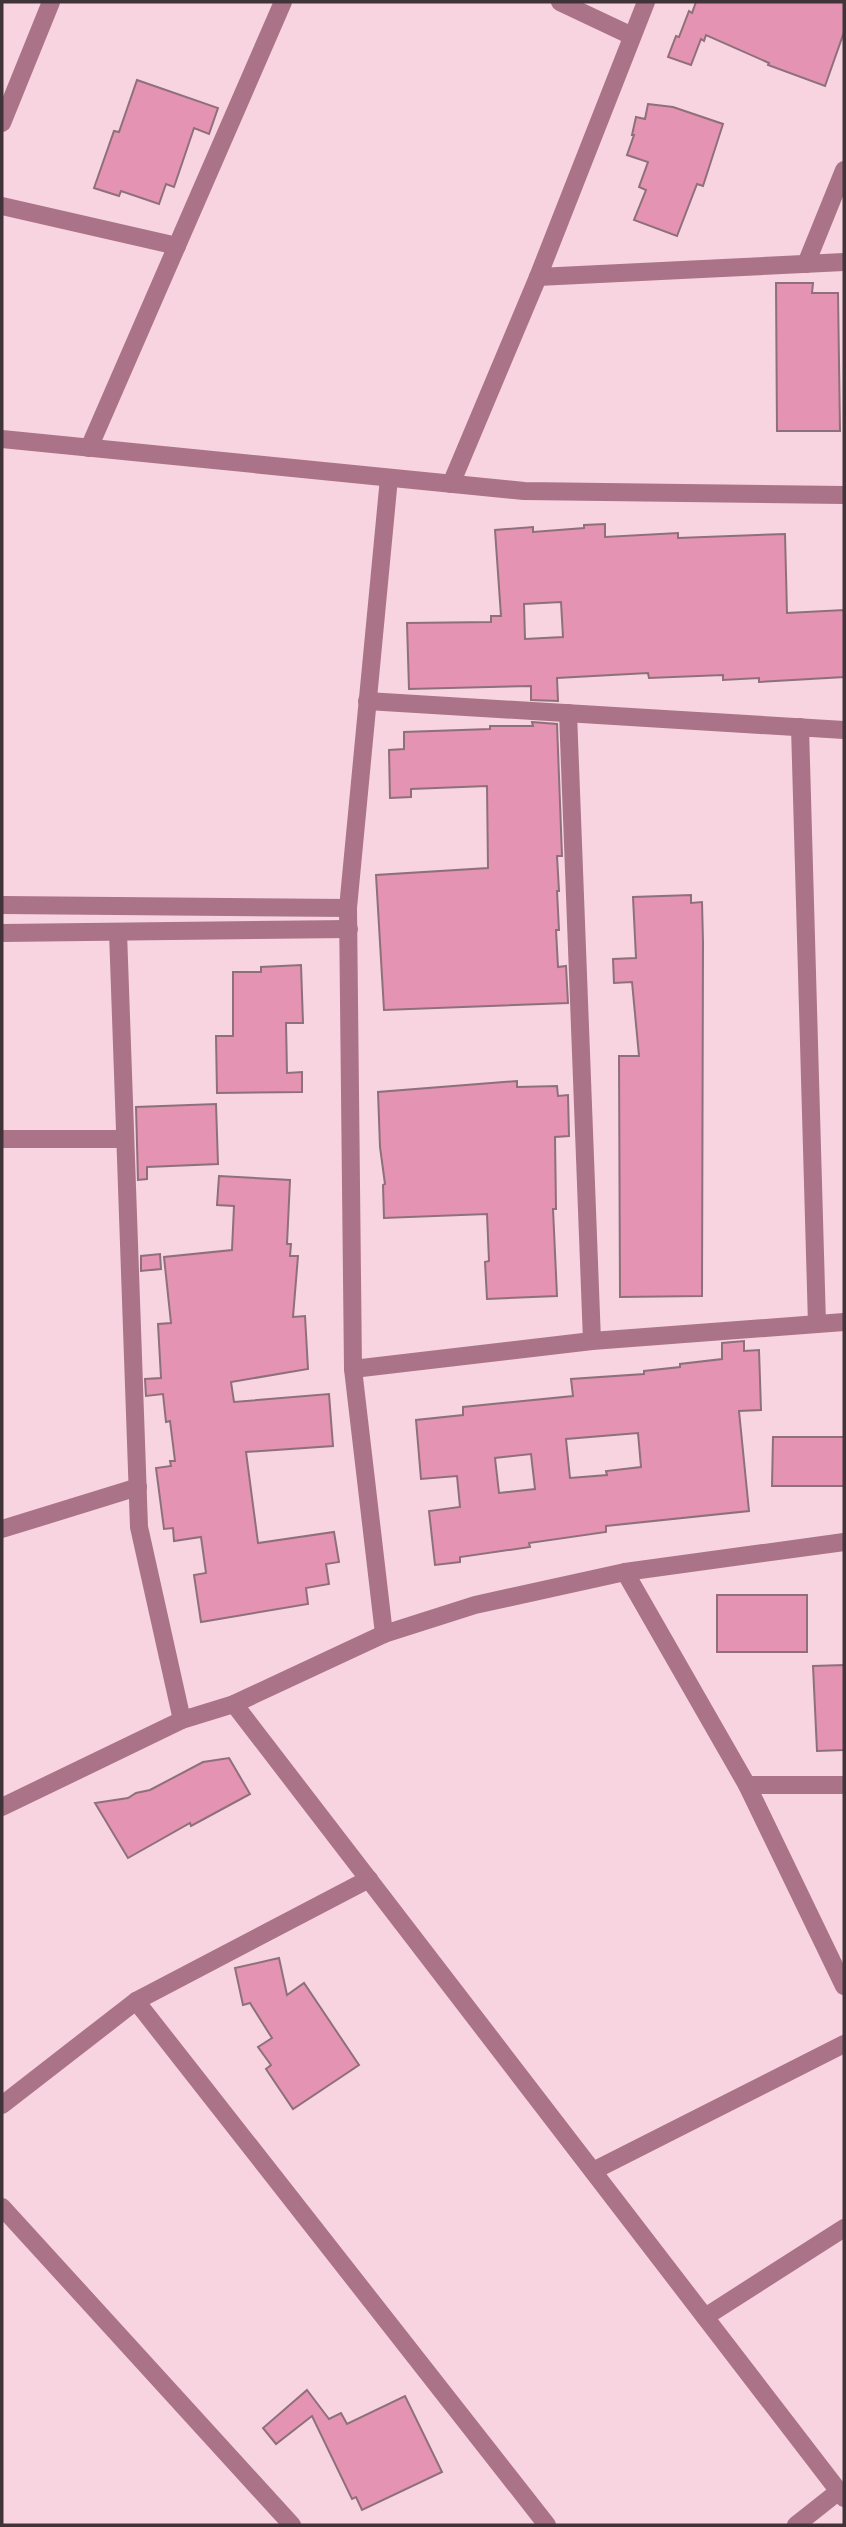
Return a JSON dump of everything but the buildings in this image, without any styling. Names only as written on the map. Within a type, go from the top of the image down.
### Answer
[{"type":"street","points":[[2,123],[51,2]]},
{"type":"street","points":[[89,448],[283,2]]},
{"type":"street","points":[[559,2],[632,36]]},
{"type":"street","points":[[451,484],[538,276],[646,2]]},
{"type":"street","points":[[806,264],[844,170]]},
{"type":"street","points":[[2,206],[177,246]]},
{"type":"street","points":[[538,276],[844,262]]},
{"type":"street","points":[[2,439],[524,491],[844,495]]},
{"type":"street","points":[[384,1634],[353,1369],[348,908],[389,478]]},
{"type":"street","points":[[367,701],[844,730]]},
{"type":"street","points":[[568,713],[592,1342]]},
{"type":"street","points":[[800,727],[817,1324]]},
{"type":"street","points":[[2,905],[348,908]]},
{"type":"street","points":[[2,933],[349,929]]},
{"type":"street","points":[[118,932],[139,1527],[182,1720]]},
{"type":"street","points":[[2,1139],[125,1139]]},
{"type":"street","points":[[353,1369],[592,1342],[844,1322]]},
{"type":"street","points":[[2,1529],[138,1487]]},
{"type":"street","points":[[2,1807],[182,1720],[234,1704],[384,1634],[475,1605],[625,1573],[844,1542]]},
{"type":"street","points":[[625,1573],[747,1785],[844,1986]]},
{"type":"street","points":[[234,1704],[842,2495],[796,2525]]},
{"type":"street","points":[[747,1785],[844,1785]]},
{"type":"street","points":[[2,2105],[136,2001],[369,1879]]},
{"type":"street","points":[[136,2001],[547,2525]]},
{"type":"street","points":[[593,2171],[844,2044]]},
{"type":"street","points":[[2,2207],[292,2525]]},
{"type":"street","points":[[705,2316],[844,2228]]}]
